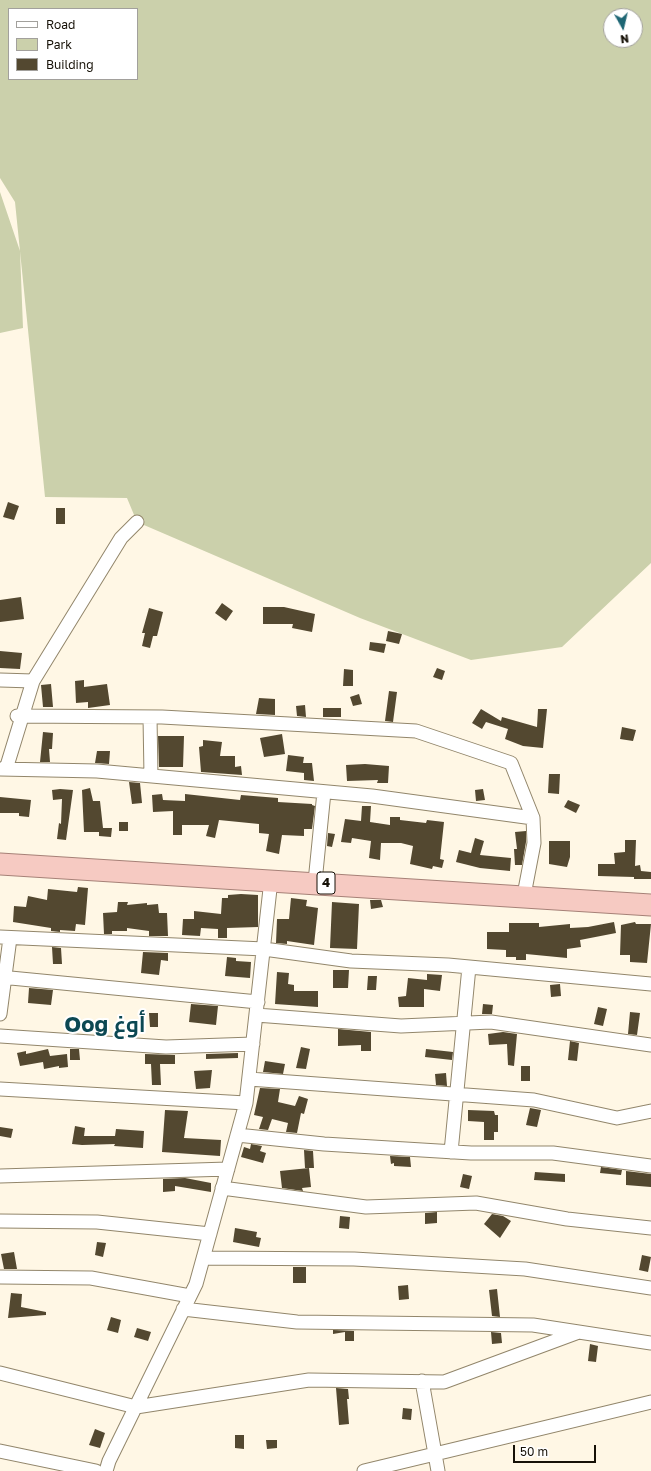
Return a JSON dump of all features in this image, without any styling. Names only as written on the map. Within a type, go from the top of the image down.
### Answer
[{"type":"highway","name":"4","points":[[0,864],[524,895],[651,905]]},
{"type":"street","points":[[137,522],[121,538],[32,681],[19,716],[3,769],[97,771],[372,796],[533,818]]},
{"type":"street","points":[[0,680],[32,681]]},
{"type":"street","points":[[19,716],[150,717],[416,731],[511,763],[533,818],[534,843],[524,895]]},
{"type":"street","points":[[150,717],[151,776]]},
{"type":"street","points":[[314,882],[324,792]]},
{"type":"street","points":[[106,1471],[196,1284],[210,1234],[246,1103],[271,880]]},
{"type":"street","points":[[0,1014],[5,937],[264,949],[351,961],[469,968],[651,984]]},
{"type":"street","points":[[450,1152],[469,968]]},
{"type":"street","points":[[2,977],[258,1002]]},
{"type":"street","points":[[256,1016],[401,1026],[491,1022],[651,1045]]},
{"type":"street","points":[[0,1036],[166,1047],[253,1044]]},
{"type":"street","points":[[249,1079],[534,1100],[617,1118],[651,1111]]},
{"type":"street","points":[[0,1089],[246,1103]]},
{"type":"street","points":[[237,1135],[324,1144],[450,1152],[553,1153],[651,1166]]},
{"type":"street","points":[[0,1176],[228,1169]]},
{"type":"street","points":[[222,1188],[366,1207],[476,1203],[567,1219],[651,1228]]},
{"type":"street","points":[[0,1221],[97,1222],[210,1234]]},
{"type":"street","points":[[203,1258],[354,1259],[525,1269],[651,1288]]},
{"type":"street","points":[[0,1277],[91,1278],[190,1296]]},
{"type":"street","points":[[183,1309],[297,1322],[532,1325],[651,1343]]},
{"type":"street","points":[[0,1373],[136,1407],[309,1380],[444,1382],[579,1332]]},
{"type":"street","points":[[422,1381],[438,1471]]},
{"type":"street","points":[[364,1471],[651,1402]]},
{"type":"street","points":[[0,1451],[96,1471]]},
{"type":"green space","points":[[0,0],[651,0],[651,563],[562,647],[471,660],[360,618],[137,522],[127,498],[45,497],[15,202],[0,178]]},
{"type":"green space","points":[[0,192],[20,251],[23,328],[0,333]]},
{"type":"building","points":[[8,502],[19,506],[14,520],[3,517]]},
{"type":"building","points":[[56,508],[65,508],[65,524],[56,524]]},
{"type":"building","points":[[21,597],[24,619],[0,622],[0,600]]},
{"type":"building","points":[[222,603],[233,611],[226,621],[215,613]]},
{"type":"building","points":[[263,607],[284,607],[315,614],[312,632],[292,628],[293,624],[263,624]]},
{"type":"building","points":[[149,608],[163,612],[157,636],[153,636],[150,648],[142,646],[145,633],[142,633]]},
{"type":"building","points":[[388,631],[402,634],[399,644],[386,641]]},
{"type":"building","points":[[370,642],[386,644],[384,653],[369,650]]},
{"type":"building","points":[[0,651],[22,653],[20,669],[0,668]]},
{"type":"building","points":[[437,668],[445,671],[442,680],[433,677]]},
{"type":"building","points":[[344,669],[353,670],[353,686],[343,686]]},
{"type":"building","points":[[84,680],[84,687],[107,684],[110,705],[88,708],[88,702],[76,703],[75,681]]},
{"type":"building","points":[[51,684],[53,707],[43,707],[41,685]]},
{"type":"building","points":[[389,691],[397,692],[393,722],[385,721]]},
{"type":"building","points":[[359,694],[362,704],[353,706],[350,697]]},
{"type":"building","points":[[259,698],[275,699],[275,715],[256,714]]},
{"type":"building","points":[[305,705],[306,717],[297,716],[296,706]]},
{"type":"building","points":[[323,708],[341,708],[341,717],[323,717]]},
{"type":"building","points":[[481,709],[501,721],[502,717],[537,727],[538,709],[547,709],[543,748],[523,746],[505,739],[508,729],[486,722],[482,729],[472,723]]},
{"type":"building","points":[[622,727],[636,730],[633,741],[620,739]]},
{"type":"building","points":[[43,732],[53,733],[52,749],[49,749],[50,762],[40,762]]},
{"type":"building","points":[[282,734],[285,754],[264,757],[260,738]]},
{"type":"building","points":[[158,736],[184,736],[183,767],[159,767]]},
{"type":"building","points":[[203,740],[222,742],[220,756],[235,756],[235,767],[241,766],[242,775],[201,772],[199,747],[203,746]]},
{"type":"building","points":[[97,751],[110,751],[109,764],[95,763]]},
{"type":"building","points":[[288,755],[304,757],[303,763],[312,763],[314,781],[304,780],[304,773],[286,771]]},
{"type":"building","points":[[365,764],[389,766],[388,783],[377,783],[378,780],[347,781],[346,765]]},
{"type":"building","points":[[549,774],[560,774],[559,794],[548,793]]},
{"type":"building","points":[[129,782],[140,783],[142,803],[132,804]]},
{"type":"building","points":[[90,788],[93,801],[100,801],[103,828],[112,828],[111,837],[99,836],[99,832],[84,832],[82,790]]},
{"type":"building","points":[[483,789],[485,800],[476,801],[475,790]]},
{"type":"building","points":[[52,790],[73,790],[66,840],[57,839],[59,823],[61,824],[62,799],[53,800]]},
{"type":"building","points":[[162,794],[163,800],[185,801],[185,794],[240,800],[241,795],[278,798],[278,802],[312,804],[315,806],[312,829],[304,829],[304,836],[282,835],[279,854],[266,851],[269,834],[259,833],[259,824],[219,820],[215,838],[206,836],[209,825],[182,825],[182,835],[173,835],[173,811],[153,812],[152,795]]},
{"type":"building","points":[[0,797],[31,800],[29,817],[19,816],[19,813],[0,813]]},
{"type":"building","points":[[568,800],[580,805],[576,813],[564,807]]},
{"type":"building","points":[[362,806],[371,806],[370,822],[390,825],[390,817],[400,817],[400,820],[426,823],[427,820],[444,822],[440,859],[444,860],[442,868],[433,866],[432,869],[410,864],[413,846],[401,843],[381,843],[380,860],[369,858],[371,841],[352,838],[351,843],[341,842],[345,819],[361,821]]},
{"type":"building","points":[[119,822],[128,822],[128,831],[119,831]]},
{"type":"building","points":[[526,831],[526,842],[522,865],[515,865],[514,849],[517,849],[515,832]]},
{"type":"building","points":[[328,833],[335,834],[332,847],[327,846]]},
{"type":"building","points":[[475,838],[484,841],[480,855],[511,858],[510,871],[480,868],[456,862],[459,850],[471,853]]},
{"type":"building","points":[[625,840],[636,840],[635,866],[640,865],[641,871],[651,872],[651,879],[598,876],[598,864],[615,864],[614,853],[625,852]]},
{"type":"building","points":[[549,841],[570,841],[570,857],[567,867],[549,864]]},
{"type":"building","points":[[78,887],[88,888],[85,925],[76,924],[75,931],[51,931],[51,928],[13,922],[14,906],[26,907],[28,896],[47,900],[48,889],[77,892]]},
{"type":"building","points":[[228,895],[258,895],[258,927],[227,928],[227,938],[218,938],[218,929],[201,928],[200,936],[182,935],[183,919],[194,919],[194,911],[221,914],[222,898],[228,898]]},
{"type":"building","points":[[291,898],[307,900],[306,906],[318,908],[314,945],[287,941],[287,944],[276,943],[277,919],[289,919]]},
{"type":"building","points":[[370,900],[381,900],[383,907],[371,909]]},
{"type":"building","points":[[118,902],[128,902],[127,905],[147,903],[147,905],[158,904],[159,913],[167,913],[168,936],[149,936],[149,931],[127,928],[127,931],[112,931],[112,934],[104,934],[103,913],[117,912]]},
{"type":"building","points":[[332,902],[359,904],[357,949],[330,948]]},
{"type":"building","points":[[614,922],[616,933],[580,940],[581,947],[567,949],[567,958],[526,954],[526,960],[516,960],[516,957],[506,957],[506,950],[487,949],[487,932],[509,932],[509,923],[539,923],[539,927],[570,924],[570,928],[588,927]]},
{"type":"building","points":[[635,922],[636,924],[651,924],[647,963],[630,962],[630,955],[620,955],[621,925]]},
{"type":"building","points":[[52,947],[61,948],[62,964],[53,964]]},
{"type":"building","points":[[143,952],[168,953],[168,961],[161,960],[159,975],[141,973]]},
{"type":"building","points":[[227,957],[236,958],[236,961],[251,962],[250,978],[225,976]]},
{"type":"building","points":[[333,970],[349,970],[348,988],[333,988]]},
{"type":"building","points":[[277,972],[289,973],[288,984],[294,985],[294,991],[318,991],[318,1007],[275,1004]]},
{"type":"building","points":[[427,974],[442,975],[440,991],[424,989],[424,1007],[399,1007],[398,997],[406,996],[408,978],[427,980]]},
{"type":"building","points":[[368,976],[377,976],[376,990],[367,990]]},
{"type":"building","points":[[560,984],[561,996],[551,997],[550,985]]},
{"type":"building","points":[[29,988],[53,990],[51,1005],[28,1003]]},
{"type":"building","points":[[191,1004],[218,1006],[216,1025],[189,1022]]},
{"type":"building","points":[[483,1004],[493,1005],[492,1014],[482,1014]]},
{"type":"building","points":[[598,1007],[607,1009],[603,1026],[594,1024]]},
{"type":"building","points":[[630,1012],[640,1013],[637,1035],[628,1034]]},
{"type":"building","points":[[149,1013],[158,1013],[158,1027],[150,1027]]},
{"type":"building","points":[[338,1029],[371,1032],[371,1051],[361,1051],[361,1045],[338,1046]]},
{"type":"building","points":[[503,1032],[517,1034],[514,1066],[508,1065],[507,1044],[489,1045],[488,1034]]},
{"type":"building","points":[[570,1041],[579,1043],[577,1061],[568,1060]]},
{"type":"building","points":[[301,1047],[310,1049],[306,1069],[296,1068]]},
{"type":"building","points":[[48,1049],[50,1056],[67,1054],[68,1067],[59,1068],[59,1066],[44,1069],[43,1062],[20,1066],[17,1053],[26,1051],[26,1054]]},
{"type":"building","points":[[70,1049],[79,1049],[80,1060],[70,1060]]},
{"type":"building","points":[[426,1049],[453,1052],[452,1060],[425,1057]]},
{"type":"building","points":[[238,1053],[238,1058],[206,1059],[206,1054]]},
{"type":"building","points":[[145,1054],[175,1055],[175,1064],[160,1064],[161,1085],[152,1085],[151,1064],[145,1064]]},
{"type":"building","points":[[265,1061],[285,1064],[283,1074],[263,1072]]},
{"type":"building","points":[[521,1066],[530,1066],[530,1081],[521,1081]]},
{"type":"building","points":[[212,1070],[210,1088],[196,1089],[194,1071]]},
{"type":"building","points":[[446,1073],[447,1086],[436,1085],[435,1074]]},
{"type":"building","points":[[260,1088],[280,1089],[278,1102],[295,1106],[299,1096],[308,1099],[304,1114],[301,1113],[297,1133],[286,1132],[288,1123],[272,1119],[268,1130],[259,1129],[263,1117],[254,1115]]},
{"type":"building","points":[[530,1108],[541,1110],[537,1127],[526,1125]]},
{"type":"building","points":[[165,1110],[188,1111],[184,1138],[221,1140],[220,1156],[162,1152]]},
{"type":"building","points":[[468,1110],[494,1111],[495,1115],[498,1115],[498,1132],[494,1132],[494,1140],[484,1140],[484,1122],[468,1121]]},
{"type":"building","points":[[75,1126],[85,1128],[84,1136],[115,1136],[116,1129],[144,1131],[143,1148],[114,1146],[115,1144],[72,1144]]},
{"type":"building","points":[[0,1127],[13,1129],[11,1138],[0,1136]]},
{"type":"building","points":[[251,1144],[262,1146],[260,1151],[266,1153],[263,1163],[241,1157],[244,1147],[250,1149]]},
{"type":"building","points":[[304,1150],[313,1151],[314,1168],[305,1168]]},
{"type":"building","points":[[390,1156],[410,1157],[411,1167],[394,1166],[394,1163],[391,1164]]},
{"type":"building","points":[[601,1167],[622,1170],[621,1175],[600,1173]]},
{"type":"building","points":[[309,1168],[311,1187],[302,1188],[303,1191],[282,1188],[280,1171]]},
{"type":"building","points":[[626,1171],[651,1174],[651,1187],[626,1185]]},
{"type":"building","points":[[535,1172],[565,1174],[565,1182],[534,1180]]},
{"type":"building","points":[[463,1174],[472,1176],[469,1189],[460,1187]]},
{"type":"building","points":[[185,1178],[211,1183],[211,1192],[175,1186],[175,1191],[163,1192],[163,1179]]},
{"type":"building","points":[[437,1212],[437,1223],[425,1224],[425,1213]]},
{"type":"building","points":[[492,1214],[503,1216],[511,1221],[500,1238],[484,1224]]},
{"type":"building","points":[[340,1216],[350,1217],[349,1229],[339,1228]]},
{"type":"building","points":[[235,1228],[257,1232],[256,1237],[261,1238],[259,1247],[233,1242]]},
{"type":"building","points":[[97,1242],[106,1243],[103,1257],[95,1255]]},
{"type":"building","points":[[14,1252],[17,1269],[4,1269],[1,1254]]},
{"type":"building","points":[[642,1255],[651,1257],[648,1272],[639,1270]]},
{"type":"building","points":[[293,1267],[306,1267],[306,1283],[293,1283]]},
{"type":"building","points":[[408,1285],[409,1299],[399,1300],[398,1286]]},
{"type":"building","points":[[497,1289],[500,1317],[492,1316],[489,1290]]},
{"type":"building","points":[[11,1293],[22,1294],[21,1307],[46,1312],[46,1315],[8,1318]]},
{"type":"building","points":[[111,1317],[121,1320],[118,1333],[107,1330]]},
{"type":"building","points":[[137,1328],[151,1332],[148,1341],[134,1337]]},
{"type":"building","points":[[333,1330],[357,1331],[354,1331],[354,1341],[345,1341],[345,1332],[333,1334]]},
{"type":"building","points":[[491,1332],[501,1333],[502,1343],[492,1344]]},
{"type":"building","points":[[590,1344],[598,1346],[596,1362],[588,1361]]},
{"type":"building","points":[[336,1388],[348,1389],[349,1399],[347,1399],[349,1424],[339,1425]]},
{"type":"building","points":[[403,1408],[412,1409],[411,1420],[402,1419]]},
{"type":"building","points":[[95,1429],[105,1433],[100,1448],[89,1445]]},
{"type":"building","points":[[235,1435],[244,1435],[244,1449],[235,1448]]},
{"type":"building","points":[[266,1440],[277,1440],[277,1448],[267,1449]]},
{"type":"district","name":"Oog أوغ","points":[[105,1025]]}]
